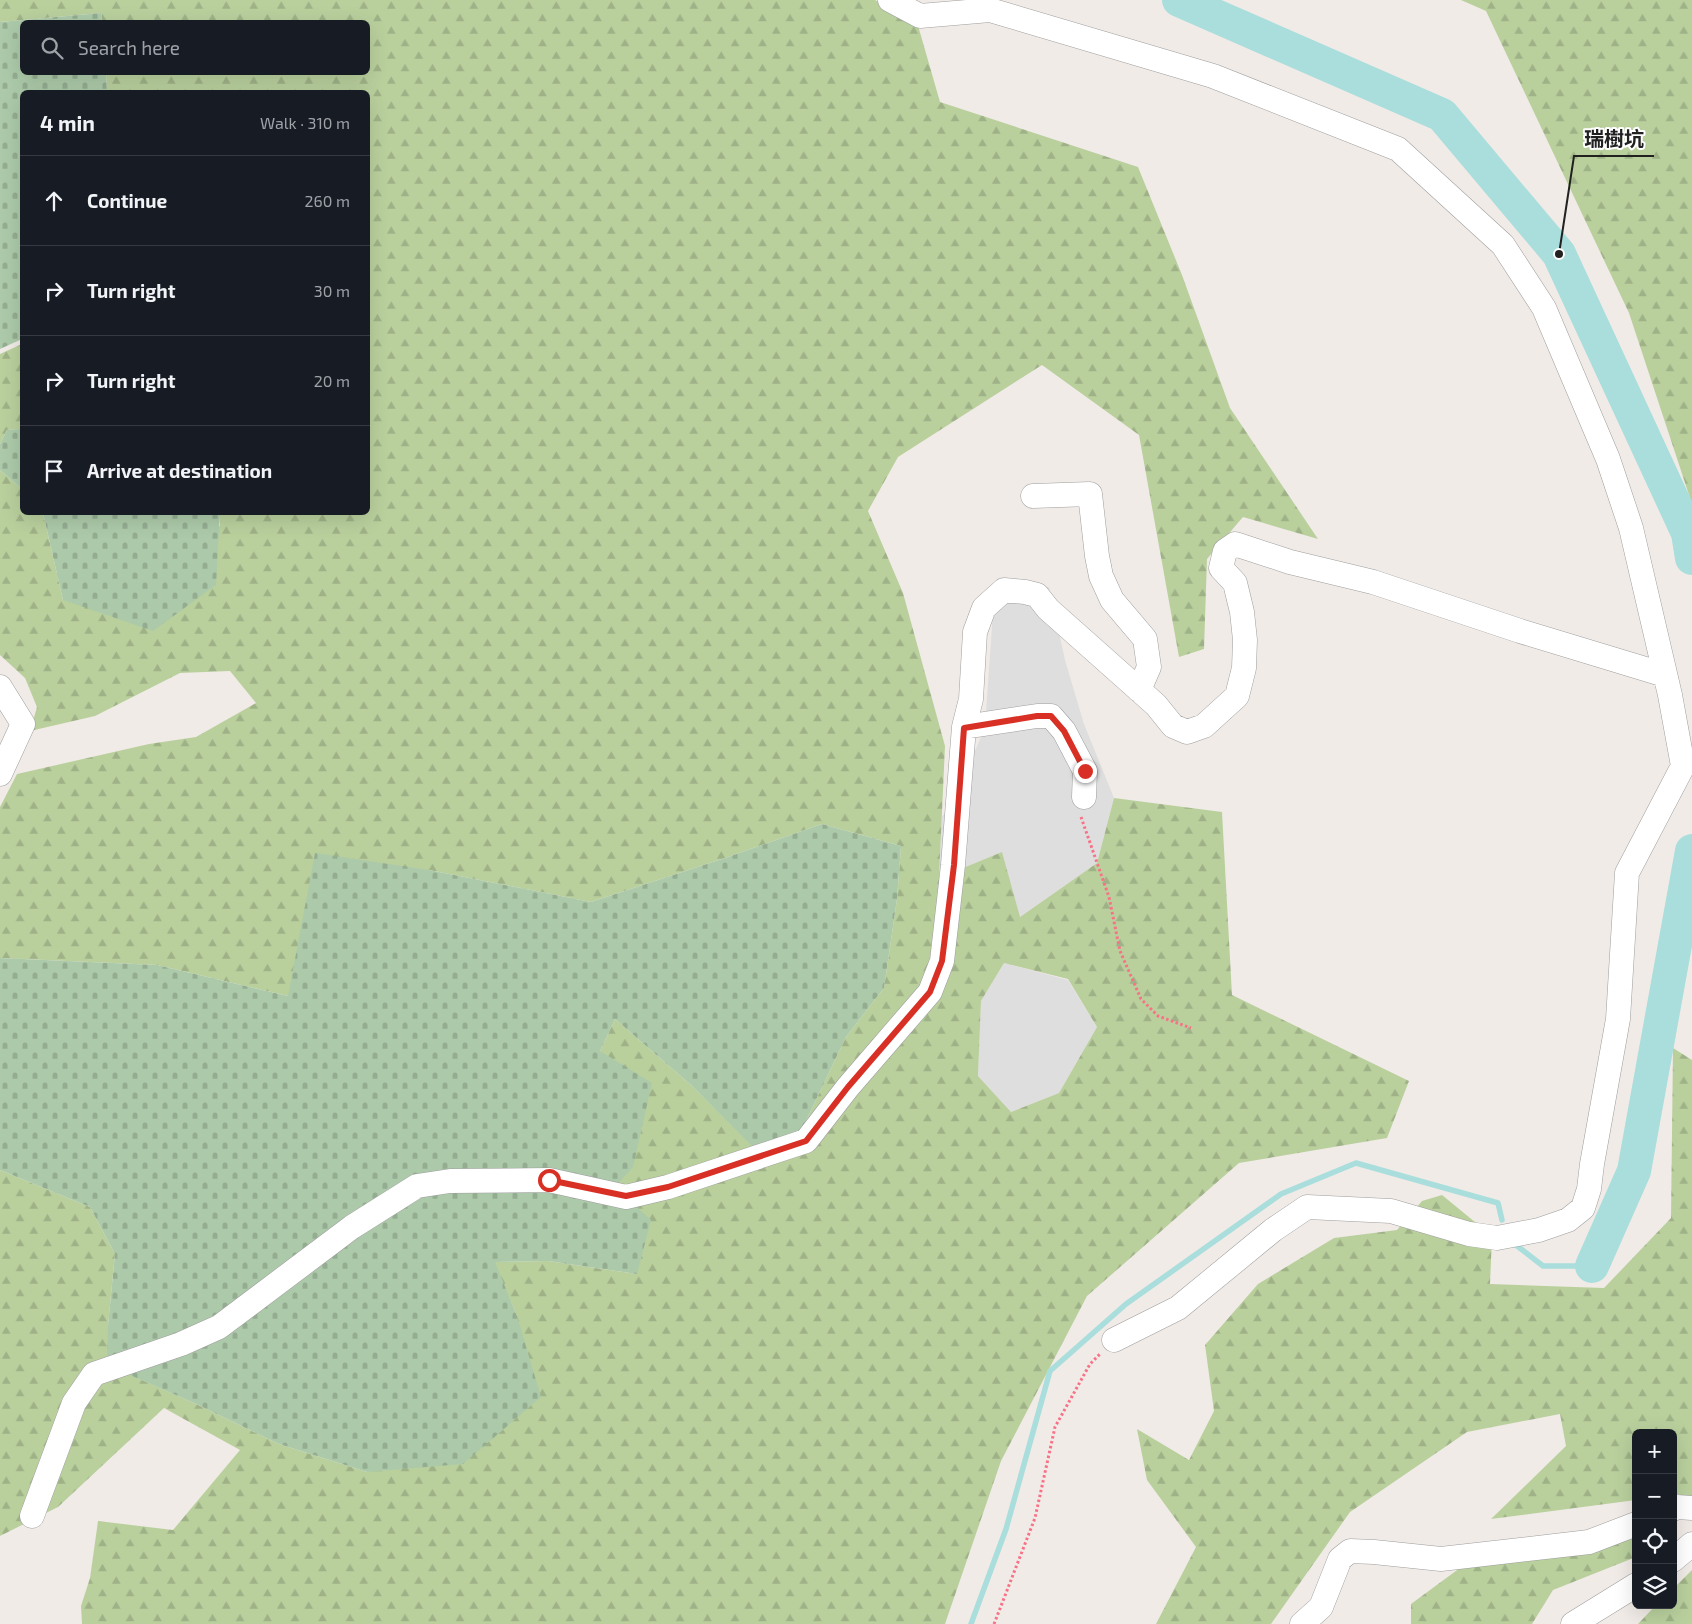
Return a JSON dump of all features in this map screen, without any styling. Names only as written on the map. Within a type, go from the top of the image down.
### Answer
[{"type":"street","points":[[890,0],[920,16],[990,10],[1213,76],[1398,150],[1503,245],[1544,308],[1608,459],[1632,528],[1683,766],[1628,873],[1618,1018],[1583,1208],[1568,1220],[1547,1228],[1497,1238],[1469,1234],[1392,1211],[1306,1207],[1273,1230],[1178,1308],[1114,1340]]},
{"type":"street","points":[[1033,496],[1090,494],[1101,576],[1112,600],[1145,640],[1149,667],[1139,690]]},
{"type":"street","points":[[32,1516],[74,1402],[94,1374],[181,1344],[218,1327],[352,1227],[417,1186],[450,1181],[549,1180],[626,1196],[668,1187],[806,1141],[848,1087],[930,992],[942,961],[954,865],[964,728],[971,700],[975,632],[984,608],[1004,590],[1037,595],[1048,610],[1156,705],[1173,726],[1186,732],[1204,726],[1237,696],[1244,668],[1245,640],[1242,612],[1235,583],[1221,568],[1224,551],[1234,544],[1290,562],[1373,582],[1520,631],[1665,675]]},
{"type":"street","points":[[0,687],[23,724],[0,774]]},
{"type":"street","points":[[964,728],[1037,716],[1051,716],[1064,731],[1085,771],[1084,797]]},
{"type":"street","points":[[1677,1507],[1692,1508]]},
{"type":"street","points":[[1302,1624],[1321,1607],[1340,1559],[1350,1550],[1440,1559],[1589,1542],[1632,1526]]},
{"type":"street","points":[[1677,1557],[1692,1544]]},
{"type":"street","points":[[1572,1624],[1632,1588]]},
{"type":"path","points":[[1084,797],[1080,814],[1083,828],[1109,897],[1120,951],[1141,999],[1158,1016],[1191,1028]]},
{"type":"path","points":[[994,1624],[1035,1518],[1055,1427],[1090,1364],[1114,1340]]},
{"type":"shaded area","points":[[1010,583],[1049,587],[1065,660],[1084,724],[1114,798],[1097,863],[1020,917],[939,878],[942,816],[946,813],[985,725],[995,584]]},
{"type":"shaded area","points":[[1004,963],[1068,980],[1097,1027],[1059,1093],[1011,1112],[978,1076],[981,1001]]},
{"type":"green space","points":[[0,0],[875,0],[917,22],[940,102],[1138,167],[1182,275],[1230,408],[1318,539],[1243,517],[1207,559],[1204,649],[1179,657],[1139,435],[1042,365],[898,457],[868,511],[903,593],[945,746],[939,878],[1002,852],[1020,917],[1097,863],[1114,798],[1222,812],[1232,995],[1409,1081],[1387,1138],[1239,1163],[1087,1296],[1001,1461],[945,1624],[82,1624],[81,1606],[90,1578],[98,1521],[173,1530],[240,1450],[164,1408],[58,1507],[0,1536],[0,1170],[90,1207],[115,1254],[108,1325],[108,1365],[194,1403],[279,1444],[367,1472],[517,1316],[494,1262],[548,1261],[637,1274],[614,1188],[600,1051],[615,1019],[691,1085],[755,1148],[794,1146],[846,1037],[884,988],[897,899],[901,846],[822,824],[591,902],[429,870],[288,996],[157,965],[0,958],[0,807],[17,774],[149,744],[196,737],[256,703],[230,671],[180,673],[95,716],[30,731],[37,707],[25,678],[0,655],[0,470],[20,487],[20,515],[43,515],[63,600],[220,526],[220,515],[370,515],[370,90],[107,90],[106,75],[370,75],[370,20],[102,20],[101,13],[0,22]],"holes":[[[1004,963],[1068,979],[1097,1027],[1059,1093],[1011,1112],[978,1076],[981,1001]]]},
{"type":"green space","points":[[1461,0],[1692,0],[1692,504],[1629,313],[1486,11]]},
{"type":"green space","points":[[101,13],[102,20],[22,20]]},
{"type":"green space","points":[[20,20],[20,75],[106,75],[107,90],[20,90],[20,340],[0,349],[0,22]]},
{"type":"green space","points":[[20,345],[20,429],[7,430],[0,444],[0,354]]},
{"type":"green space","points":[[20,429],[20,487],[0,470],[0,444],[7,430]]},
{"type":"green space","points":[[43,515],[220,515],[216,585],[153,631],[63,600]]},
{"type":"green space","points":[[822,824],[901,846],[897,899],[884,988],[846,1037],[794,1146],[755,1149],[691,1085],[615,1019],[600,1051],[652,1083],[633,1167],[615,1187],[651,1220],[637,1274],[548,1261],[495,1262],[517,1316],[541,1397],[463,1464],[367,1472],[279,1444],[194,1403],[107,1365],[108,1325],[115,1254],[90,1207],[0,1170],[0,958],[157,965],[288,996],[315,853],[429,870],[591,902]]},
{"type":"green space","points":[[1673,1048],[1692,1060],[1692,1499],[1677,1494],[1677,1429],[1632,1429],[1632,1501],[1491,1519],[1566,1446],[1560,1414],[1467,1432],[1350,1512],[1271,1624],[1156,1624],[1196,1547],[1147,1480],[1137,1429],[1189,1460],[1214,1411],[1205,1345],[1258,1284],[1334,1238],[1397,1230],[1422,1201],[1442,1195],[1492,1236],[1490,1284],[1604,1288],[1671,1218]]},
{"type":"green space","points":[[1632,1531],[1632,1559],[1553,1590],[1532,1624],[1411,1624],[1411,1604],[1468,1562]]},
{"type":"green space","points":[[1692,1570],[1692,1624],[1638,1624],[1652,1609],[1677,1609],[1677,1585]]},
{"type":"waterway","points":[[1179,0],[1442,115],[1559,254],[1688,533],[1692,558]]},
{"type":"waterway","points":[[1592,1266],[1634,1171],[1692,851]]},
{"type":"waterway","points":[[971,1624],[1006,1529],[1050,1371],[1126,1304],[1281,1194],[1356,1163],[1498,1203],[1502,1220]]},
{"type":"waterway","points":[[1512,1242],[1543,1266],[1592,1266]]},
{"type":"place","name":"瑞樹坑","points":[[1559,254]]},
{"type":"route","points":[[549,1180],[626,1196],[668,1187],[806,1141],[848,1087],[930,992],[942,961],[954,865],[964,728],[1037,716],[1051,716],[1064,731],[1085,771]]}]
